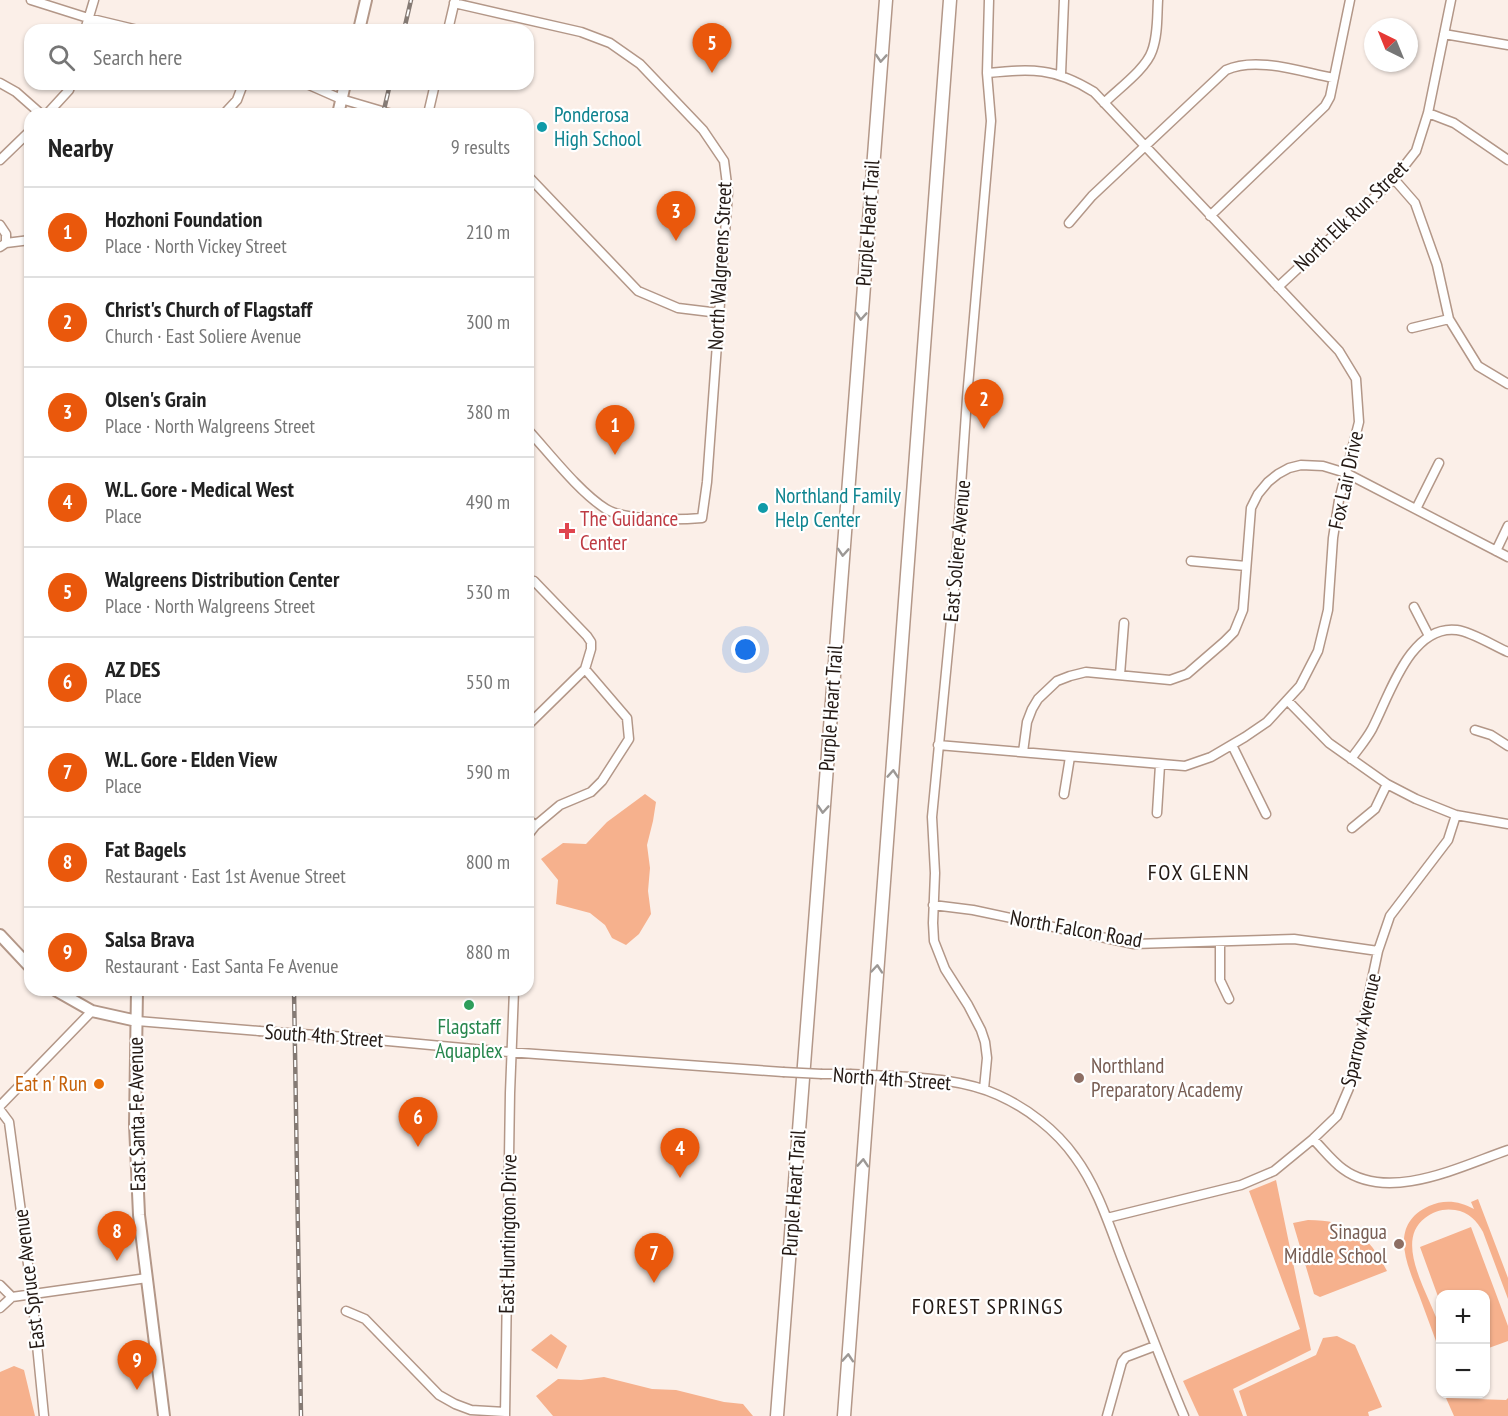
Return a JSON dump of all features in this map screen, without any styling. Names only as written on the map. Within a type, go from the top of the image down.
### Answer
[{"type":"highway","name":"Purple Heart Trail","points":[[777,1416],[886,0]]},
{"type":"highway","points":[[844,1416],[950,0]]},
{"type":"main road","points":[[360,24],[366,0]]},
{"type":"main road","points":[[339,108],[343,90]]},
{"type":"main road","points":[[0,935],[24,961]]},
{"type":"main road","points":[[66,996],[92,1011],[137,1021]]},
{"type":"main road","name":"East Santa Fe Avenue","points":[[137,996],[135,1125],[139,1215],[164,1416]]},
{"type":"street","points":[[31,0],[113,24]]},
{"type":"street","points":[[86,24],[94,0]]},
{"type":"street","name":"East Soliere Avenue","points":[[984,1089],[985,1042],[976,1019],[945,969],[934,941],[935,873],[932,817],[954,589],[990,121],[987,73],[989,0]]},
{"type":"street","points":[[1061,74],[1064,0]]},
{"type":"street","points":[[1104,103],[1140,69],[1151,54],[1155,41],[1158,0]]},
{"type":"street","points":[[1210,216],[1325,106],[1334,78],[1350,0]]},
{"type":"street","name":"North Elk Run Street","points":[[1278,287],[1394,179],[1416,151],[1428,113],[1451,0]]},
{"type":"street","points":[[449,24],[454,1]]},
{"type":"street","name":"North Walgreens Street","points":[[454,1],[581,32],[610,43],[640,64],[703,130],[724,161],[728,192],[707,482],[702,518],[679,520],[628,516],[607,510],[579,485],[534,436]]},
{"type":"street","points":[[1444,34],[1508,45]]},
{"type":"street","points":[[1069,223],[1092,196],[1216,78],[1236,65],[1257,63],[1334,78]]},
{"type":"street","name":"Fox Lair Drive","points":[[938,745],[1185,766],[1211,757],[1267,722],[1300,686],[1318,651],[1328,610],[1333,538],[1359,422],[1356,379],[1339,351],[1094,92],[1061,74],[1017,70],[987,73]]},
{"type":"street","points":[[0,83],[16,92],[34,108]]},
{"type":"street","points":[[52,108],[69,90]]},
{"type":"street","points":[[230,108],[237,100],[241,90]]},
{"type":"street","points":[[321,90],[372,108]]},
{"type":"street","points":[[429,108],[434,90]]},
{"type":"street","points":[[1428,113],[1454,123],[1508,160]]},
{"type":"street","points":[[0,160],[24,137]]},
{"type":"street","points":[[1394,179],[1415,203],[1437,265],[1449,319],[1478,366],[1508,384]]},
{"type":"street","points":[[534,182],[638,291],[678,308],[719,313]]},
{"type":"street","points":[[0,225],[6,234],[3,245],[24,241]]},
{"type":"street","points":[[1412,328],[1449,319]]},
{"type":"street","points":[[1416,509],[1439,463]]},
{"type":"street","points":[[1023,752],[1027,722],[1032,709],[1038,699],[1057,681],[1086,672],[1170,680],[1187,674],[1234,632],[1243,610],[1251,508],[1258,494],[1268,482],[1289,468],[1301,465],[1323,466],[1346,473],[1508,557]]},
{"type":"street","points":[[1496,551],[1508,526]]},
{"type":"street","points":[[1191,561],[1246,566]]},
{"type":"street","points":[[534,581],[591,642],[585,669],[534,719]]},
{"type":"street","points":[[1413,607],[1430,636]]},
{"type":"street","points":[[1120,675],[1124,623]]},
{"type":"street","points":[[1351,759],[1371,731],[1414,648],[1430,636],[1443,631],[1458,630],[1508,652]]},
{"type":"street","points":[[534,821],[560,805],[591,792],[602,781],[629,738],[627,718],[585,669]]},
{"type":"street","points":[[1287,700],[1329,743],[1387,784],[1456,815],[1508,824]]},
{"type":"street","points":[[1475,730],[1491,735],[1508,746]]},
{"type":"street","points":[[1232,745],[1266,814]]},
{"type":"street","points":[[1064,794],[1070,756]]},
{"type":"street","points":[[1157,813],[1160,765]]},
{"type":"street","points":[[1352,828],[1375,809],[1387,784]]},
{"type":"street","name":"Sparrow Avenue","points":[[1107,1218],[1240,1185],[1274,1172],[1336,1116],[1349,1088],[1378,951],[1390,916],[1448,840],[1456,815]]},
{"type":"street","name":"North Falcon Road","points":[[933,905],[973,910],[1134,944],[1294,939],[1378,951]]},
{"type":"street","points":[[1220,942],[1220,980],[1229,999]]},
{"type":"street","name":"East Huntington Drive","points":[[505,1414],[514,996]]},
{"type":"street","points":[[0,1106],[92,1011]]},
{"type":"street","name":"South 4th Street","points":[[137,1021],[511,1052]]},
{"type":"street","name":"North 4th Street","points":[[511,1052],[783,1072],[932,1078],[984,1089],[1018,1105],[1060,1139],[1084,1171],[1107,1218],[1184,1416]]},
{"type":"street","name":"East Spruce Avenue","points":[[0,1110],[9,1122],[32,1294],[44,1416]]},
{"type":"street","points":[[1313,1139],[1342,1169],[1356,1177],[1375,1183],[1403,1183],[1438,1174],[1508,1150]]},
{"type":"street","points":[[0,1308],[12,1297],[147,1278]]},
{"type":"street","points":[[0,1285],[12,1297]]},
{"type":"street","points":[[346,1311],[365,1319],[439,1395],[471,1410],[505,1414]]},
{"type":"street","points":[[1107,1416],[1122,1362],[1126,1358],[1155,1346]]},
{"type":"shaded area","points":[[645,794],[656,802],[647,845],[651,914],[639,934],[626,945],[612,938],[605,925],[590,913],[556,904],[558,880],[541,859],[563,843],[586,844],[607,822]]},
{"type":"shaded area","points":[[1276,1180],[1311,1350],[1233,1389],[1243,1416],[1199,1416],[1183,1381],[1300,1329],[1249,1191]]},
{"type":"shaded area","points":[[1478,1199],[1508,1278],[1508,1299],[1483,1232],[1475,1221],[1460,1211],[1451,1209],[1439,1211],[1425,1218],[1416,1229],[1412,1242],[1413,1256],[1436,1316],[1436,1341],[1406,1258],[1405,1234],[1408,1224],[1416,1214],[1429,1206],[1440,1202],[1452,1202],[1474,1209],[1471,1202]]},
{"type":"shaded area","points":[[1308,1220],[1335,1223],[1356,1232],[1373,1248],[1387,1271],[1320,1297],[1314,1294],[1293,1223]]},
{"type":"shaded area","points":[[1471,1227],[1508,1326],[1508,1341],[1490,1348],[1490,1290],[1436,1291],[1420,1247]]},
{"type":"shaded area","points":[[551,1334],[567,1346],[557,1369],[531,1350]]},
{"type":"shaded area","points":[[1337,1336],[1355,1345],[1382,1407],[1368,1412],[1369,1416],[1247,1416],[1239,1391],[1316,1355],[1323,1338]]},
{"type":"shaded area","points":[[14,1366],[24,1370],[35,1416],[0,1416],[0,1372]]},
{"type":"shaded area","points":[[604,1377],[652,1389],[676,1390],[724,1402],[743,1404],[753,1416],[553,1416],[536,1396],[558,1379],[581,1380]]},
{"type":"shaded area","points":[[1446,1398],[1506,1400],[1508,1398],[1508,1416],[1454,1416]]},
{"type":"railway","points":[[405,24],[411,0]]},
{"type":"railway","points":[[384,108],[389,90]]},
{"type":"railway","points":[[294,996],[301,1416]]},
{"type":"place","name":"Walgreens Distribution Center","points":[[712,73]]},
{"type":"place","name":"Ponderosa High School","points":[[542,127]]},
{"type":"place","name":"Olsen's Grain","points":[[676,241]]},
{"type":"place","name":"Christ's Church of Flagstaff","points":[[984,429]]},
{"type":"place","name":"Hozhoni Foundation","points":[[615,455]]},
{"type":"place","name":"Northland Family Help Center","points":[[763,508]]},
{"type":"place","name":"The Guidance Center","points":[[567,531]]},
{"type":"place","name":"Flagstaff Aquaplex","points":[[469,1005]]},
{"type":"place","name":"Northland Preparatory Academy","points":[[1079,1078]]},
{"type":"place","name":"Eat n' Run","points":[[99,1084]]},
{"type":"place","name":"AZ DES","points":[[418,1147]]},
{"type":"place","name":"W.L. Gore - Medical West","points":[[680,1178]]},
{"type":"place","name":"Sinagua Middle School","points":[[1399,1244]]},
{"type":"place","name":"Fat Bagels","points":[[117,1261]]},
{"type":"place","name":"W.L. Gore - Elden View","points":[[654,1283]]},
{"type":"place","name":"Salsa Brava","points":[[137,1390]]},
{"type":"district","name":"FOX GLENN","points":[[1199,872]]},
{"type":"district","name":"FOREST SPRINGS","points":[[988,1306]]}]
